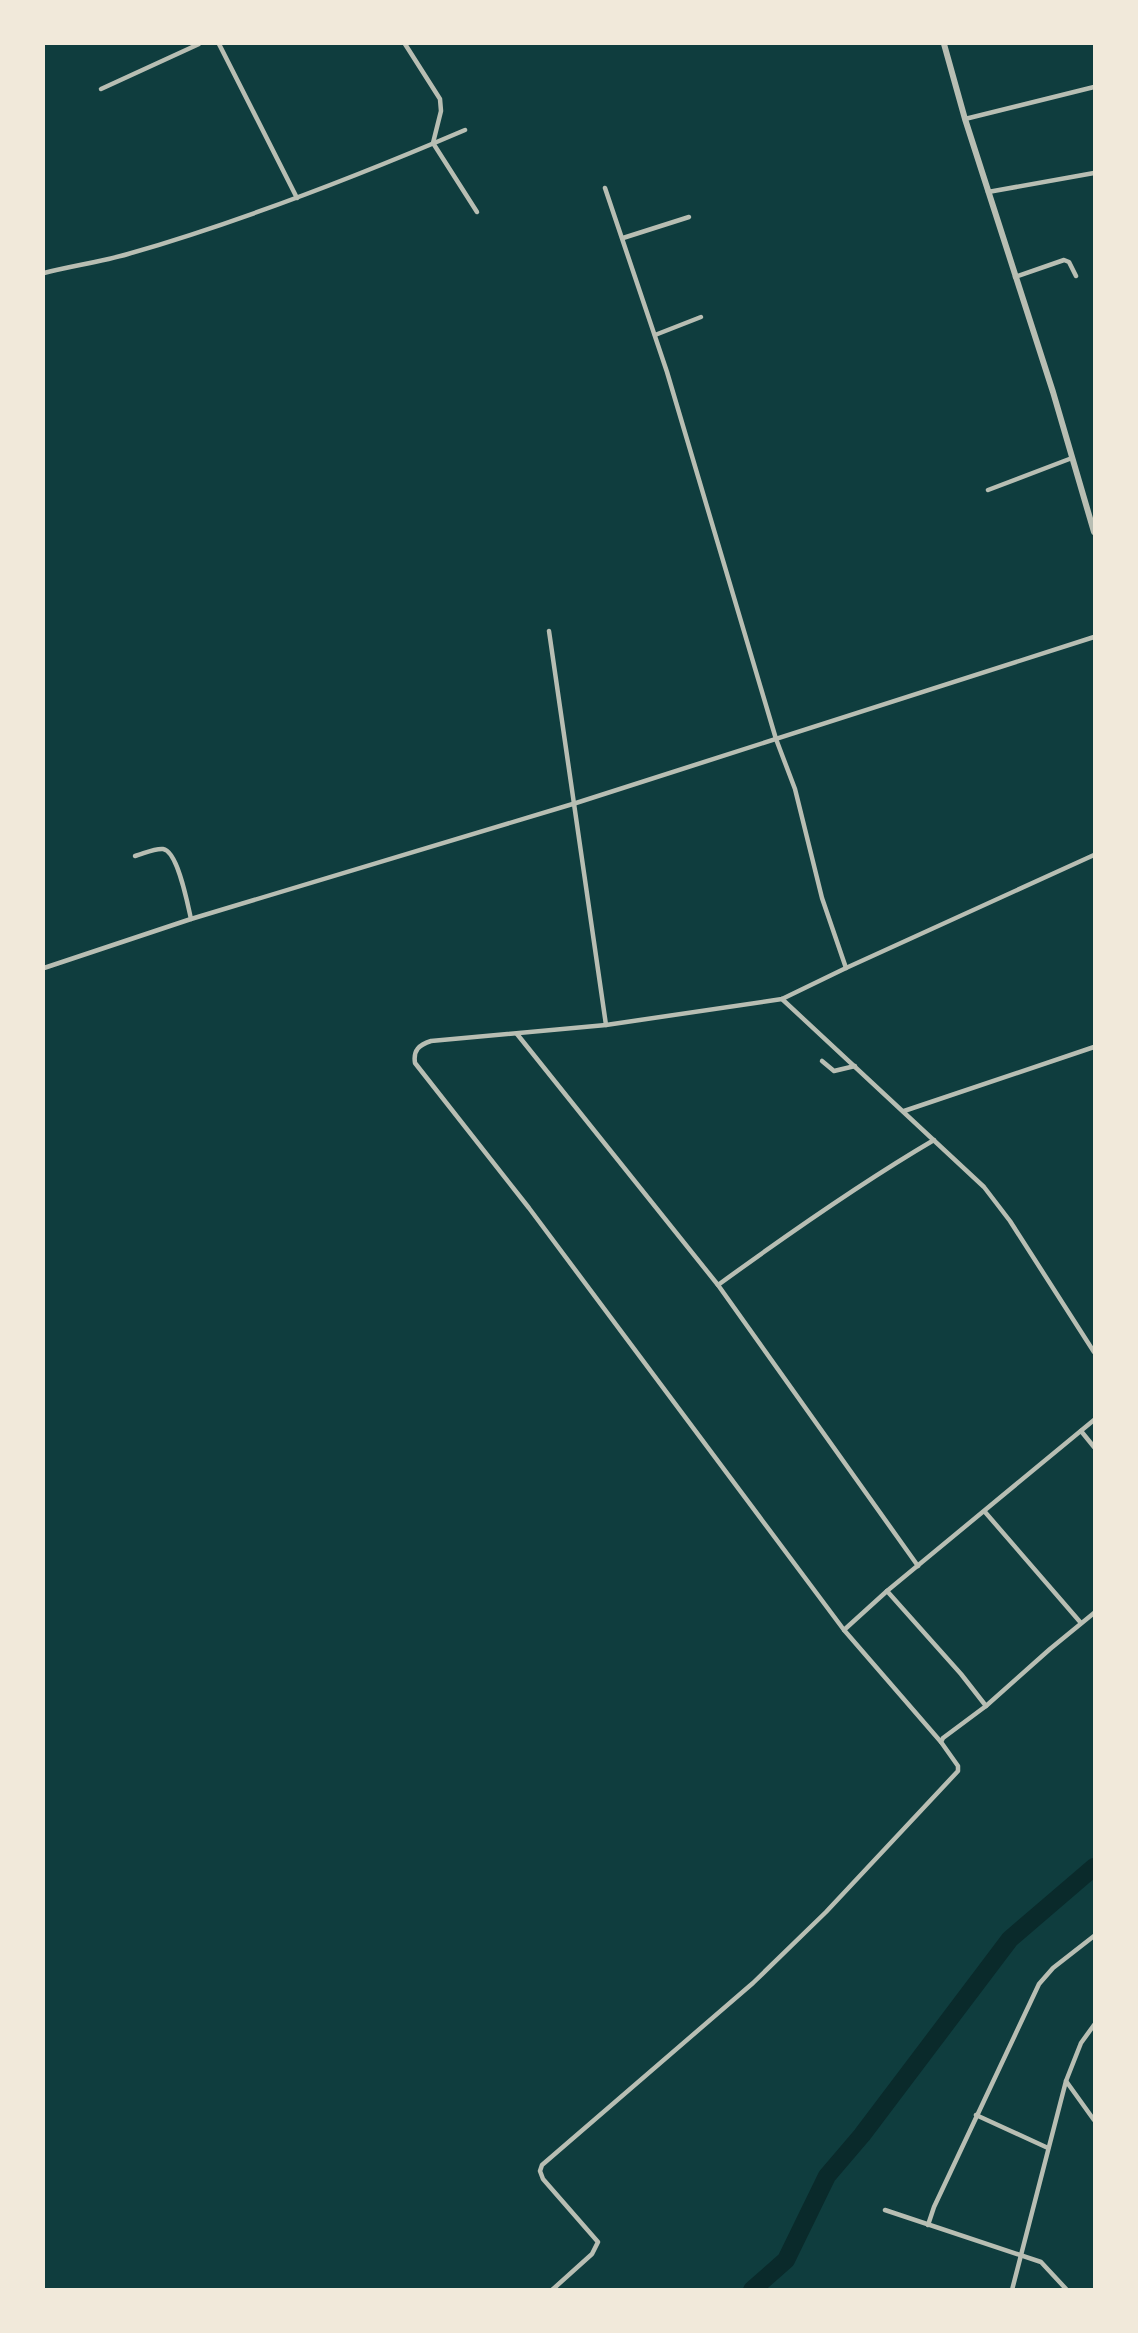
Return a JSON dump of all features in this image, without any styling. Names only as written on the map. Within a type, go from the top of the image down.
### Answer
[{"type":"street","points":[[101,89],[199,44]]},
{"type":"street","points":[[219,44],[297,198]]},
{"type":"street","points":[[405,44],[440,99],[441,111],[433,143],[477,212]]},
{"type":"street","points":[[944,44],[965,119],[1095,532]]},
{"type":"street","points":[[965,119],[1095,87]]},
{"type":"street","points":[[44,273],[127,255],[297,198],[465,130]]},
{"type":"street","points":[[988,192],[1095,173]]},
{"type":"street","points":[[605,188],[655,335],[776,739],[795,789],[822,898],[846,968]]},
{"type":"street","points":[[623,238],[689,217]]},
{"type":"street","points":[[1014,277],[1064,260],[1069,262],[1076,276]]},
{"type":"street","points":[[655,335],[702,317]]},
{"type":"street","points":[[988,490],[1072,458]]},
{"type":"street","points":[[549,631],[576,803],[606,1025]]},
{"type":"street","points":[[44,968],[191,919],[576,803],[1095,637]]},
{"type":"street","points":[[135,856],[161,849],[170,853],[176,862],[191,919]]},
{"type":"street","points":[[552,2289],[592,2254],[598,2242],[543,2179],[540,2171],[542,2165],[753,1983],[915,1818],[958,1769],[941,1742],[844,1630],[543,1227],[415,1063],[414,1051],[431,1041],[606,1025],[782,999],[1095,855]]},
{"type":"street","points":[[782,999],[984,1187],[1010,1221],[1095,1352]]},
{"type":"street","points":[[517,1034],[718,1285],[918,1566]]},
{"type":"street","points":[[904,1111],[1095,1047]]},
{"type":"street","points":[[822,1061],[834,1071],[855,1066]]},
{"type":"street","points":[[718,1285],[787,1235],[893,1164],[934,1140]]},
{"type":"street","points":[[844,1630],[887,1591],[1095,1420]]},
{"type":"street","points":[[1081,1431],[1095,1446]]},
{"type":"street","points":[[985,1512],[1081,1623]]},
{"type":"street","points":[[887,1591],[961,1674],[986,1706]]},
{"type":"street","points":[[941,1742],[944,1737],[986,1706],[1095,1613]]},
{"type":"street","points":[[928,2225],[976,2115],[1039,1984],[1053,1968],[1095,1936]]},
{"type":"street","points":[[1012,2289],[1066,2081],[1081,2043],[1095,2025]]},
{"type":"street","points":[[1066,2081],[1095,2120]]},
{"type":"street","points":[[976,2115],[1048,2148]]},
{"type":"street","points":[[885,2210],[1041,2262],[1066,2289]]},
{"type":"waterway","points":[[752,2290],[786,2260],[827,2176],[862,2135],[1010,1939],[1094,1867]]}]
